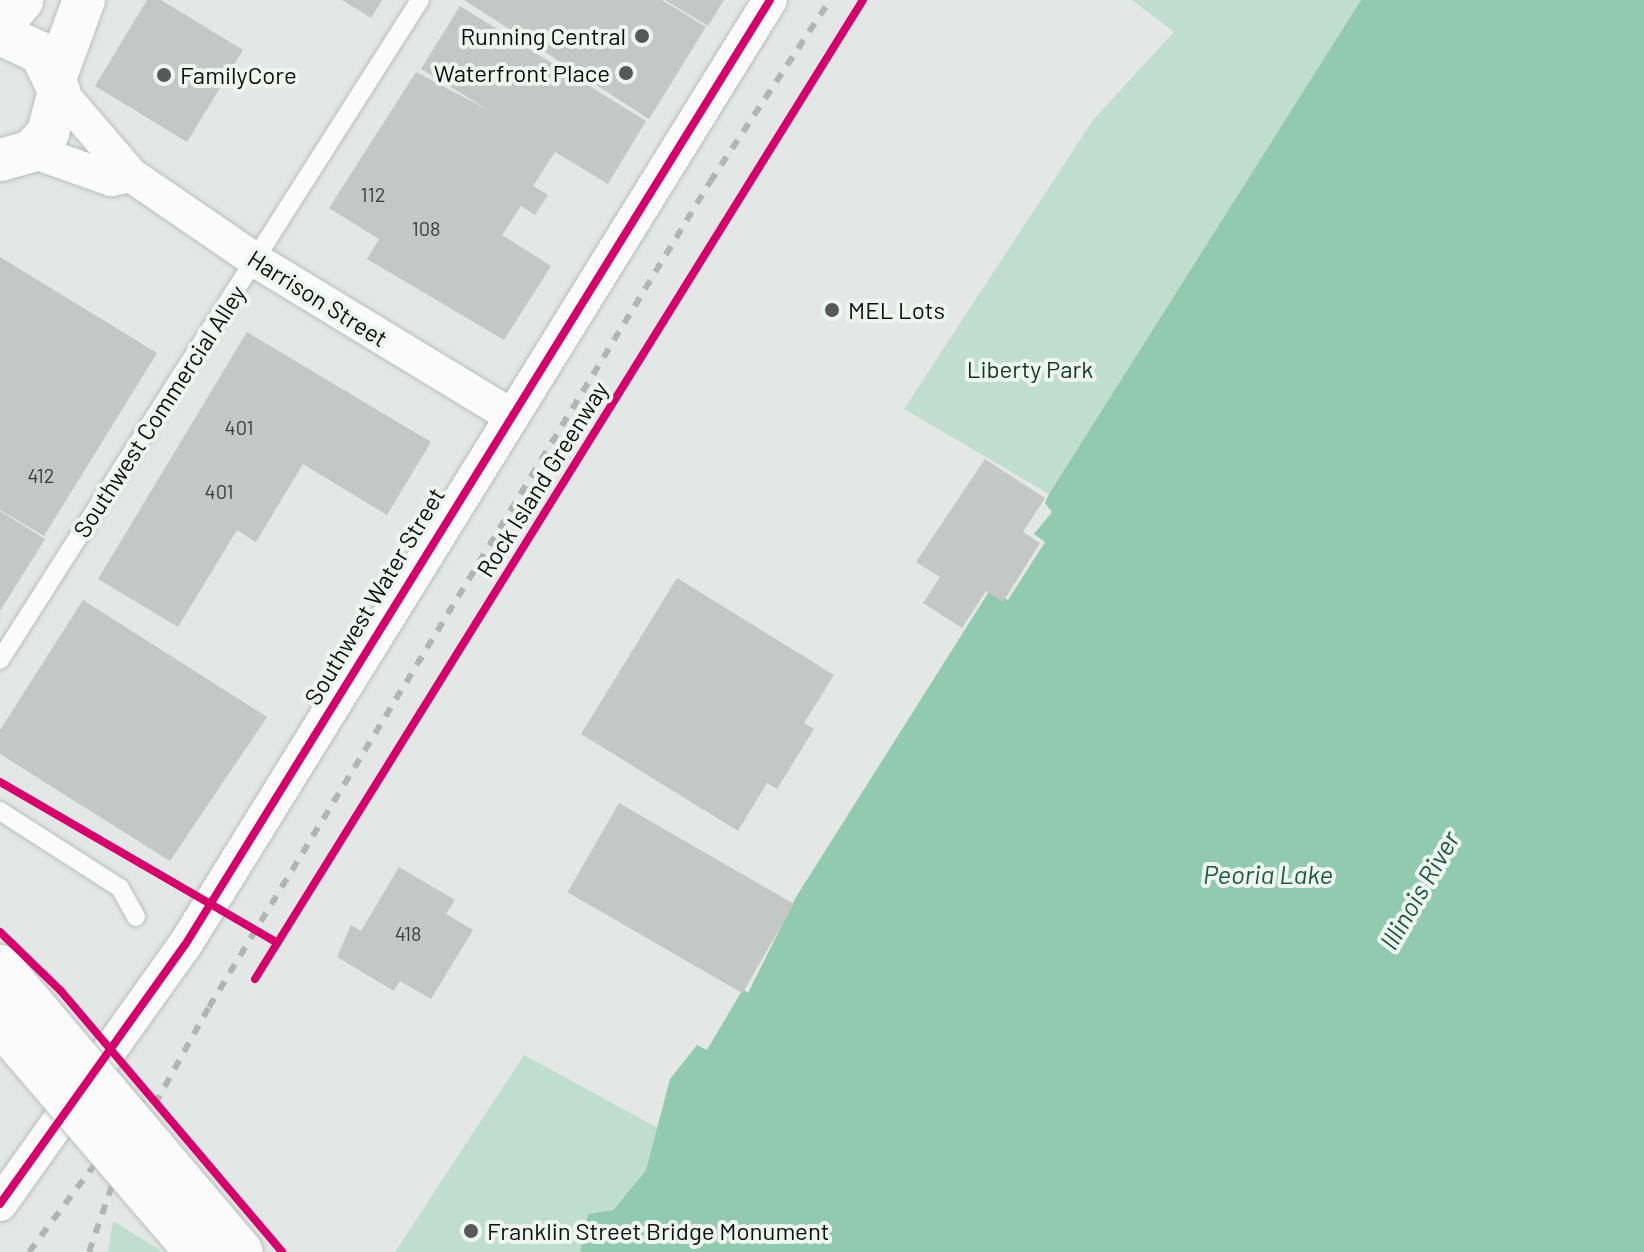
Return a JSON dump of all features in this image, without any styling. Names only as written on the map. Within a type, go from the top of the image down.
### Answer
[{"type":"main road","points":[[0,967],[241,1252]]},
{"type":"main road","points":[[0,1022],[197,1252]]},
{"type":"street","points":[[0,27],[23,0]]},
{"type":"street","points":[[12,159],[53,123],[58,84],[84,0]]},
{"type":"street","name":"Southwest Water Street","points":[[0,1204],[185,945],[508,414],[770,0]]},
{"type":"street","points":[[0,34],[41,53],[58,84]]},
{"type":"street","name":"Harrison Street","points":[[58,84],[131,175],[255,260],[508,414]]},
{"type":"street","points":[[12,159],[111,179],[131,175]]},
{"type":"lane","name":"Southwest Commercial Alley","points":[[0,660],[420,0]]},
{"type":"lane","points":[[0,811],[120,888],[136,917]]},
{"type":"green space","name":"Liberty Park","points":[[1132,0],[1361,0],[1049,494],[904,409],[1093,120],[1174,32]]},
{"type":"green space","points":[[524,1055],[658,1128],[646,1170],[612,1210],[588,1214],[580,1252],[395,1252]]},
{"type":"green space","points":[[113,1221],[160,1250],[159,1252],[108,1252]]},
{"type":"water","name":"Peoria Lake","points":[[1361,0],[1644,0],[1644,1252],[580,1252],[588,1214],[613,1210],[646,1170],[670,1079],[697,1045],[707,1050],[743,989],[748,993],[796,897],[990,590],[1008,600],[1045,542],[1034,534],[1052,512],[1045,503],[1049,494]]},
{"type":"building","name":"FamilyCore","points":[[147,0],[161,0],[243,50],[187,142],[95,86]]},
{"type":"building","points":[[342,0],[382,0],[371,18]]},
{"type":"building","name":"Waterfront Place","points":[[464,0],[662,0],[706,27],[649,119]]},
{"type":"building","points":[[665,0],[724,0],[708,26]]},
{"type":"building","points":[[460,6],[646,121],[608,184],[555,152],[533,186],[548,195],[535,215],[521,206],[502,235],[551,266],[504,340],[367,259],[379,239],[329,208],[416,72],[490,111],[421,69]]},
{"type":"building","points":[[0,257],[157,353],[44,536],[0,510]]},
{"type":"building","points":[[247,332],[431,442],[387,515],[303,464],[256,542],[237,530],[178,627],[98,579]]},
{"type":"building","points":[[985,459],[1045,498],[1023,532],[1040,543],[1003,602],[986,591],[962,628],[923,603],[940,577],[916,562]]},
{"type":"building","points":[[0,511],[45,539],[0,611]]},
{"type":"building","points":[[677,578],[834,675],[804,723],[814,729],[777,789],[767,783],[738,831],[581,734]]},
{"type":"building","points":[[83,600],[267,717],[170,861],[0,754],[0,730]]},
{"type":"building","points":[[619,803],[794,904],[742,993],[568,892]]},
{"type":"building","points":[[399,867],[455,900],[446,914],[473,930],[431,999],[400,981],[394,991],[337,957],[351,925],[361,931]]},
{"type":"railway","points":[[89,1252],[116,1174],[209,1007],[710,182],[830,0]]},
{"type":"railway","points":[[29,1252],[144,1099]]},
{"type":"cycle path","points":[[0,1204],[185,945],[770,0]]},
{"type":"cycle path","name":"Rock Island Greenway","points":[[255,979],[863,0]]},
{"type":"cycle path","points":[[0,782],[276,942]]},
{"type":"cycle path","points":[[0,932],[61,991],[282,1252]]},
{"type":"place","name":"Running Central","points":[[642,36]]},
{"type":"place","name":"Waterfront Place","points":[[626,73]]},
{"type":"place","name":"FamilyCore","points":[[164,75]]},
{"type":"place","name":"MEL Lots","points":[[832,310]]},
{"type":"place","name":"Franklin Street Bridge Monument","points":[[471,1231]]},
{"type":"water label","name":"Illinois River","points":[[1419,890]]}]
